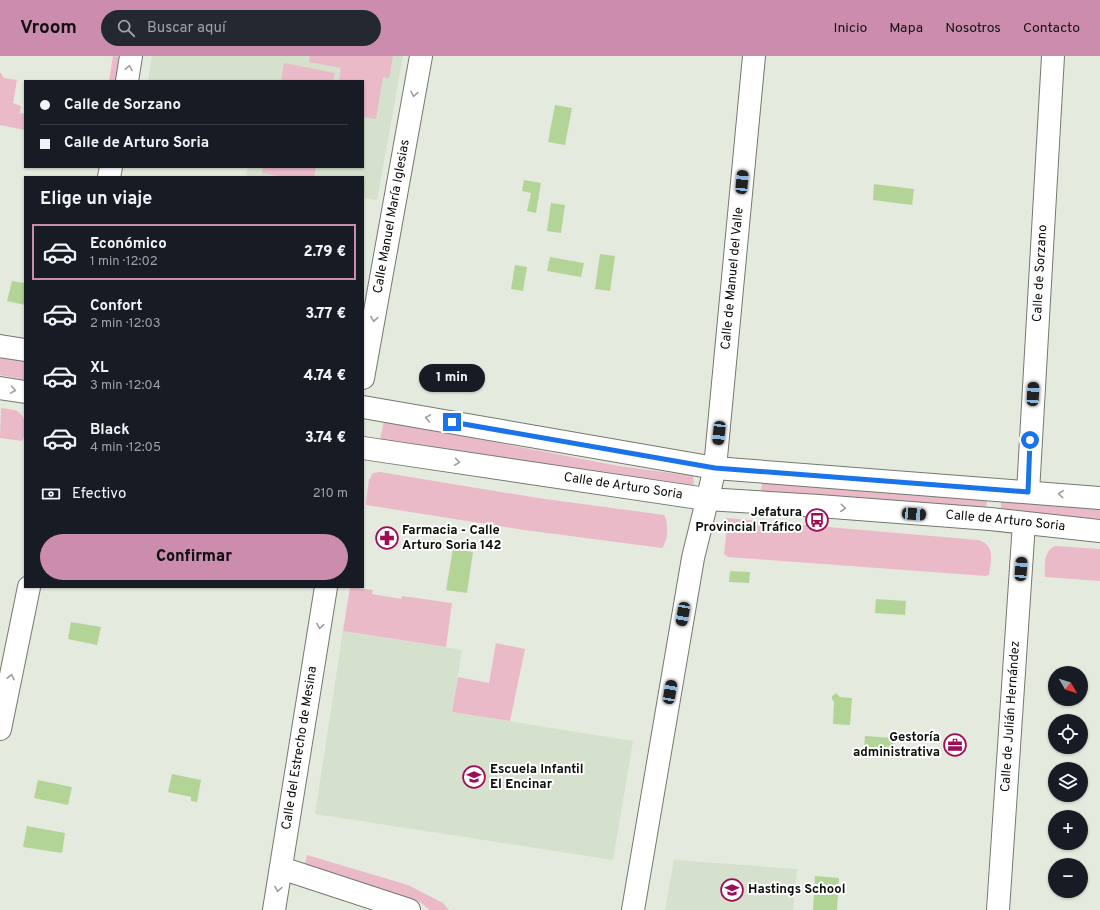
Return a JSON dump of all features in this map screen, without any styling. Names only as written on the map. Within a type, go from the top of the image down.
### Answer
[{"type":"street","points":[[127,80],[131,56]]},
{"type":"street","name":"Calle Manuel María Iglesias","points":[[364,372],[421,56]]},
{"type":"street","name":"Calle de Manuel del Valle","points":[[633,910],[693,558],[706,499],[715,468],[754,56]]},
{"type":"street","name":"Calle de Sorzano","points":[[1028,492],[1053,56]]},
{"type":"street","points":[[0,346],[24,350]]},
{"type":"street","points":[[0,388],[24,392]]},
{"type":"street","points":[[364,407],[715,468],[1100,498]]},
{"type":"street","name":"Calle de Arturo Soria","points":[[364,448],[706,499],[990,519],[1100,531]]},
{"type":"street","name":"Calle de Julián Hernández","points":[[998,910],[1024,523]]},
{"type":"street","points":[[0,729],[29,588]]},
{"type":"street","name":"Calle del Estrecho de Mesina","points":[[274,910],[326,588]]},
{"type":"street","points":[[281,868],[409,910]]},
{"type":"shaded area","points":[[113,56],[121,57],[117,80],[109,80]]},
{"type":"shaded area","points":[[152,56],[403,56],[377,200],[364,198],[364,176],[246,175],[248,168],[364,168],[364,80],[148,80]]},
{"type":"shaded area","points":[[310,56],[393,56],[389,78],[383,77],[376,119],[364,117],[364,80],[339,80],[341,68],[309,62]]},
{"type":"shaded area","points":[[284,63],[335,73],[333,80],[281,80]]},
{"type":"shaded area","points":[[0,72],[4,78],[17,80],[13,103],[21,106],[20,113],[24,114],[24,130],[0,125]]},
{"type":"shaded area","points":[[555,105],[572,108],[565,145],[548,142]]},
{"type":"shaded area","points":[[263,168],[316,168],[314,176],[279,176],[262,173]]},
{"type":"shaded area","points":[[524,180],[541,183],[536,213],[527,211],[531,193],[522,191]]},
{"type":"shaded area","points":[[874,184],[914,189],[912,205],[873,200]]},
{"type":"shaded area","points":[[551,203],[565,205],[561,233],[547,231]]},
{"type":"shaded area","points":[[600,254],[615,256],[610,291],[595,289]]},
{"type":"shaded area","points":[[550,257],[584,263],[581,277],[547,271]]},
{"type":"shaded area","points":[[515,265],[527,267],[523,291],[511,289]]},
{"type":"shaded area","points":[[12,281],[24,283],[24,305],[7,301]]},
{"type":"shaded area","points":[[0,357],[24,361],[24,380],[0,375]]},
{"type":"shaded area","points":[[1,408],[11,409],[20,413],[24,421],[24,438],[22,441],[0,438]]},
{"type":"shaded area","points":[[384,421],[619,466],[693,476],[694,483],[691,487],[380,440]]},
{"type":"shaded area","points":[[380,472],[538,498],[664,515],[667,522],[667,537],[662,548],[524,530],[366,505],[369,480],[373,473]]},
{"type":"shaded area","points":[[762,483],[987,500],[986,509],[761,492]]},
{"type":"shaded area","points":[[1001,501],[1100,509],[1100,519],[1001,511]]},
{"type":"shaded area","points":[[726,518],[978,540],[988,545],[990,549],[991,559],[989,575],[986,576],[728,557],[724,554],[727,527],[724,524]]},
{"type":"shaded area","points":[[1055,546],[1100,549],[1100,581],[1045,577],[1045,564],[1048,551]]},
{"type":"shaded area","points":[[453,549],[473,552],[467,593],[446,590]]},
{"type":"shaded area","points":[[730,571],[750,572],[749,583],[729,582]]},
{"type":"shaded area","points":[[350,588],[373,590],[372,594],[401,599],[402,596],[452,603],[446,647],[343,631]]},
{"type":"shaded area","points":[[876,599],[906,601],[905,615],[875,613]]},
{"type":"shaded area","points":[[71,622],[101,627],[97,645],[68,639]]},
{"type":"shaded area","name":"Escuela Infantil El Encinar","points":[[343,631],[462,650],[452,712],[633,741],[613,860],[315,814]]},
{"type":"shaded area","points":[[496,643],[525,649],[510,721],[452,712],[458,677],[489,683]]},
{"type":"shaded area","points":[[836,693],[840,697],[852,698],[850,725],[833,724],[834,702],[832,696]]},
{"type":"shaded area","points":[[865,736],[894,738],[893,752],[864,750]]},
{"type":"shaded area","points":[[172,774],[201,780],[197,802],[191,801],[191,797],[168,792]]},
{"type":"shaded area","points":[[38,780],[72,787],[68,805],[34,798]]},
{"type":"shaded area","points":[[27,826],[65,833],[62,853],[23,847]]},
{"type":"shaded area","points":[[307,855],[408,885],[443,903],[449,910],[430,910],[421,903],[303,870]]},
{"type":"shaded area","name":"Hastings School","points":[[674,860],[797,869],[793,910],[665,910]]},
{"type":"shaded area","points":[[815,876],[839,878],[837,910],[813,910]]},
{"type":"place","name":"Jefatura Provincial Tráfico","points":[[817,520]]},
{"type":"place","name":"Farmacia - Calle Arturo Soria 142","points":[[387,538]]},
{"type":"place","name":"Gestoría administrativa","points":[[955,745]]},
{"type":"place","name":"Escuela Infantil El Encinar","points":[[474,777]]},
{"type":"place","name":"Hastings School","points":[[732,890]]},
{"type":"route","points":[[452,422],[715,468],[1028,492],[1030,440]]}]
